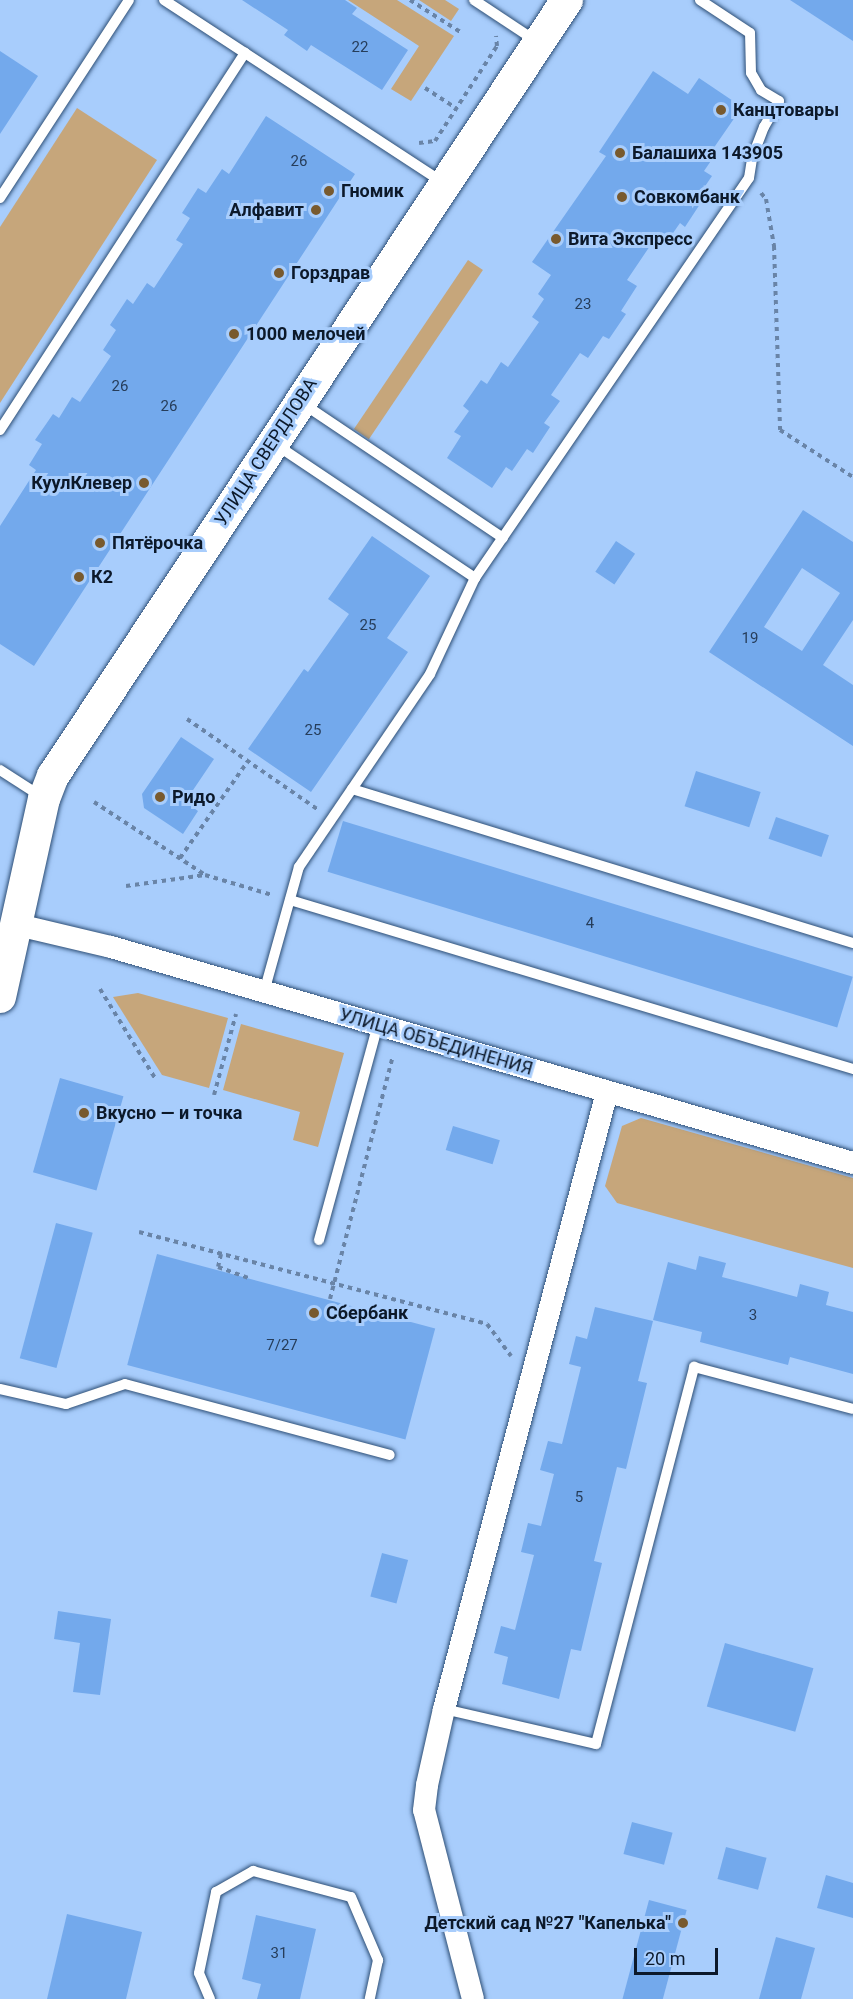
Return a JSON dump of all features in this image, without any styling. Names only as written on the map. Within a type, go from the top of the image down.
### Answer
[{"type":"main road","name":"УЛИЦА СВЕРДЛОВА","points":[[0,997],[44,799],[53,776],[272,442],[567,0]]},
{"type":"street","name":"УЛИЦА ОБЪЕДИНЕНИЯ","points":[[18,924],[111,947],[853,1163]]},
{"type":"street","points":[[473,1999],[424,1810],[444,1709],[607,1092]]},
{"type":"lane","points":[[0,198],[129,0]]},
{"type":"lane","points":[[164,0],[445,183]]},
{"type":"lane","points":[[474,0],[538,42]]},
{"type":"lane","points":[[264,992],[299,867],[430,674],[475,579],[749,178],[752,158],[764,128],[779,101],[761,90],[752,74],[750,33],[700,0]]},
{"type":"lane","points":[[0,430],[245,53]]},
{"type":"lane","points":[[300,401],[503,538]]},
{"type":"lane","points":[[272,442],[475,579]]},
{"type":"lane","points":[[0,770],[44,799]]},
{"type":"lane","points":[[352,789],[853,943]]},
{"type":"lane","points":[[290,900],[853,1069]]},
{"type":"lane","points":[[319,1240],[378,1024]]},
{"type":"lane","points":[[444,1709],[596,1744],[694,1367],[853,1409]]},
{"type":"lane","points":[[0,1389],[66,1404],[125,1384],[390,1455]]},
{"type":"lane","points":[[210,1999],[199,1973],[216,1892],[253,1871],[351,1897],[378,1960],[370,1999]]},
{"type":"path","points":[[410,0],[462,33]]},
{"type":"path","points":[[413,139],[421,144],[435,141],[497,46],[496,35],[488,29]]},
{"type":"path","points":[[425,88],[456,108]]},
{"type":"path","points":[[749,178],[766,199],[774,246],[780,430],[853,477]]},
{"type":"path","points":[[187,719],[332,819]]},
{"type":"path","points":[[180,858],[248,761]]},
{"type":"path","points":[[93,802],[205,875],[290,900]]},
{"type":"path","points":[[126,886],[205,875]]},
{"type":"path","points":[[100,989],[155,1078]]},
{"type":"path","points":[[213,1095],[236,1014]]},
{"type":"path","points":[[330,1299],[392,1059]]},
{"type":"path","points":[[139,1232],[487,1324],[531,1383]]},
{"type":"path","points":[[221,1254],[218,1267],[248,1278]]},
{"type":"shaded area","points":[[348,0],[397,0],[454,36],[411,101],[391,89],[419,46]]},
{"type":"shaded area","points":[[419,0],[445,0],[459,9],[451,21]]},
{"type":"shaded area","points":[[77,108],[157,160],[0,403],[0,227]]},
{"type":"shaded area","points":[[468,260],[483,270],[369,439],[354,429]]},
{"type":"shaded area","points":[[138,993],[228,1018],[209,1088],[162,1075],[113,997]]},
{"type":"shaded area","points":[[241,1024],[344,1053],[318,1147],[293,1140],[300,1112],[223,1090]]},
{"type":"shaded area","points":[[641,1118],[853,1178],[853,1268],[617,1203],[605,1186],[622,1126]]},
{"type":"building","points":[[242,0],[345,0],[357,8],[352,14],[408,50],[382,90],[311,45],[307,51],[284,35],[288,30]]},
{"type":"building","points":[[790,0],[853,0],[853,41]]},
{"type":"building","points":[[0,51],[38,76],[0,134]]},
{"type":"building","points":[[653,71],[688,94],[699,78],[742,107],[713,149],[717,152],[704,171],[712,176],[697,198],[702,201],[685,227],[680,223],[664,246],[654,240],[627,280],[637,286],[621,311],[626,314],[609,339],[603,336],[588,358],[580,353],[551,395],[560,401],[544,423],[550,427],[533,453],[527,449],[512,471],[506,467],[492,488],[447,458],[461,436],[454,432],[469,411],[463,406],[481,380],[487,384],[501,362],[508,367],[539,322],[532,317],[544,299],[538,294],[551,275],[532,262],[606,156],[599,152]]},
{"type":"building","points":[[266,116],[355,174],[34,666],[0,644],[0,526],[36,470],[29,465],[42,444],[35,440],[53,414],[59,418],[72,397],[80,402],[111,356],[103,350],[116,330],[110,325],[127,299],[133,304],[147,283],[154,288],[183,244],[176,240],[190,218],[182,213],[198,188],[206,193],[222,169],[229,174]]},
{"type":"building","points":[[803,510],[853,542],[853,620],[823,665],[853,685],[853,746],[709,652]],"holes":[[[802,568],[840,593],[802,651],[764,627]]]},
{"type":"building","points":[[372,536],[430,576],[387,638],[408,652],[311,792],[248,749],[304,669],[308,672],[349,614],[328,599]]},
{"type":"building","points":[[616,541],[635,554],[614,585],[595,572]]},
{"type":"building","points":[[181,737],[214,759],[185,802],[198,811],[183,834],[144,808],[142,794]]},
{"type":"building","points":[[696,771],[761,792],[749,827],[685,806]]},
{"type":"building","points":[[776,817],[829,835],[821,857],[769,839]]},
{"type":"building","points":[[343,821],[853,977],[837,1028],[328,872]]},
{"type":"building","points":[[60,1078],[123,1096],[96,1190],[33,1172]]},
{"type":"building","points":[[453,1126],[500,1140],[493,1164],[446,1150]]},
{"type":"building","points":[[56,1223],[93,1233],[56,1368],[20,1358]]},
{"type":"building","points":[[157,1254],[435,1329],[405,1440],[127,1365]]},
{"type":"building","points":[[699,1256],[726,1263],[722,1277],[797,1297],[800,1284],[829,1292],[826,1305],[853,1312],[853,1374],[790,1357],[788,1365],[700,1342],[702,1332],[653,1320],[668,1262],[696,1270]]},
{"type":"building","points":[[595,1307],[653,1321],[638,1381],[647,1383],[626,1469],[617,1467],[594,1561],[602,1563],[581,1651],[571,1649],[559,1699],[502,1684],[508,1657],[494,1653],[501,1626],[515,1630],[534,1555],[521,1552],[528,1523],[541,1526],[554,1474],[540,1470],[548,1441],[562,1444],[581,1367],[569,1364],[576,1336],[587,1339]]},
{"type":"building","points":[[382,1553],[408,1560],[396,1603],[370,1596]]},
{"type":"building","points":[[58,1611],[111,1619],[100,1695],[73,1692],[80,1643],[54,1639]]},
{"type":"building","points":[[725,1643],[813,1668],[795,1732],[707,1706]]},
{"type":"building","points":[[632,1822],[673,1833],[664,1865],[623,1854]]},
{"type":"building","points":[[726,1847],[767,1858],[758,1890],[717,1879]]},
{"type":"building","points":[[826,1875],[853,1883],[853,1918],[817,1908]]},
{"type":"building","points":[[649,1900],[687,1910],[663,1999],[622,1999]]},
{"type":"building","points":[[67,1914],[142,1932],[126,1999],[47,1999]]},
{"type":"building","points":[[256,1915],[316,1929],[300,1999],[257,1999],[261,1984],[242,1979]]},
{"type":"building","points":[[776,1937],[815,1948],[801,1999],[759,1999]]},
{"type":"place","name":"Канцтовары","points":[[721,110]]},
{"type":"place","name":"Балашиха 143905","points":[[620,153]]},
{"type":"place","name":"Гномик","points":[[329,191]]},
{"type":"place","name":"Совкомбанк","points":[[622,197]]},
{"type":"place","name":"Алфавит","points":[[316,210]]},
{"type":"place","name":"Вита Экспресс","points":[[556,239]]},
{"type":"place","name":"Горздрав","points":[[279,273]]},
{"type":"place","name":"1000 мелочей","points":[[234,334]]},
{"type":"place","name":"КуулКлевер","points":[[144,483]]},
{"type":"place","name":"Пятёрочка","points":[[100,543]]},
{"type":"place","name":"К2","points":[[79,577]]},
{"type":"place","name":"Ридо","points":[[160,797]]},
{"type":"place","name":"Вкусно — и точка","points":[[84,1113]]},
{"type":"place","name":"Сбербанк","points":[[314,1313]]},
{"type":"place","name":"Детский сад №27 \"Капелька\"","points":[[683,1923]]}]
